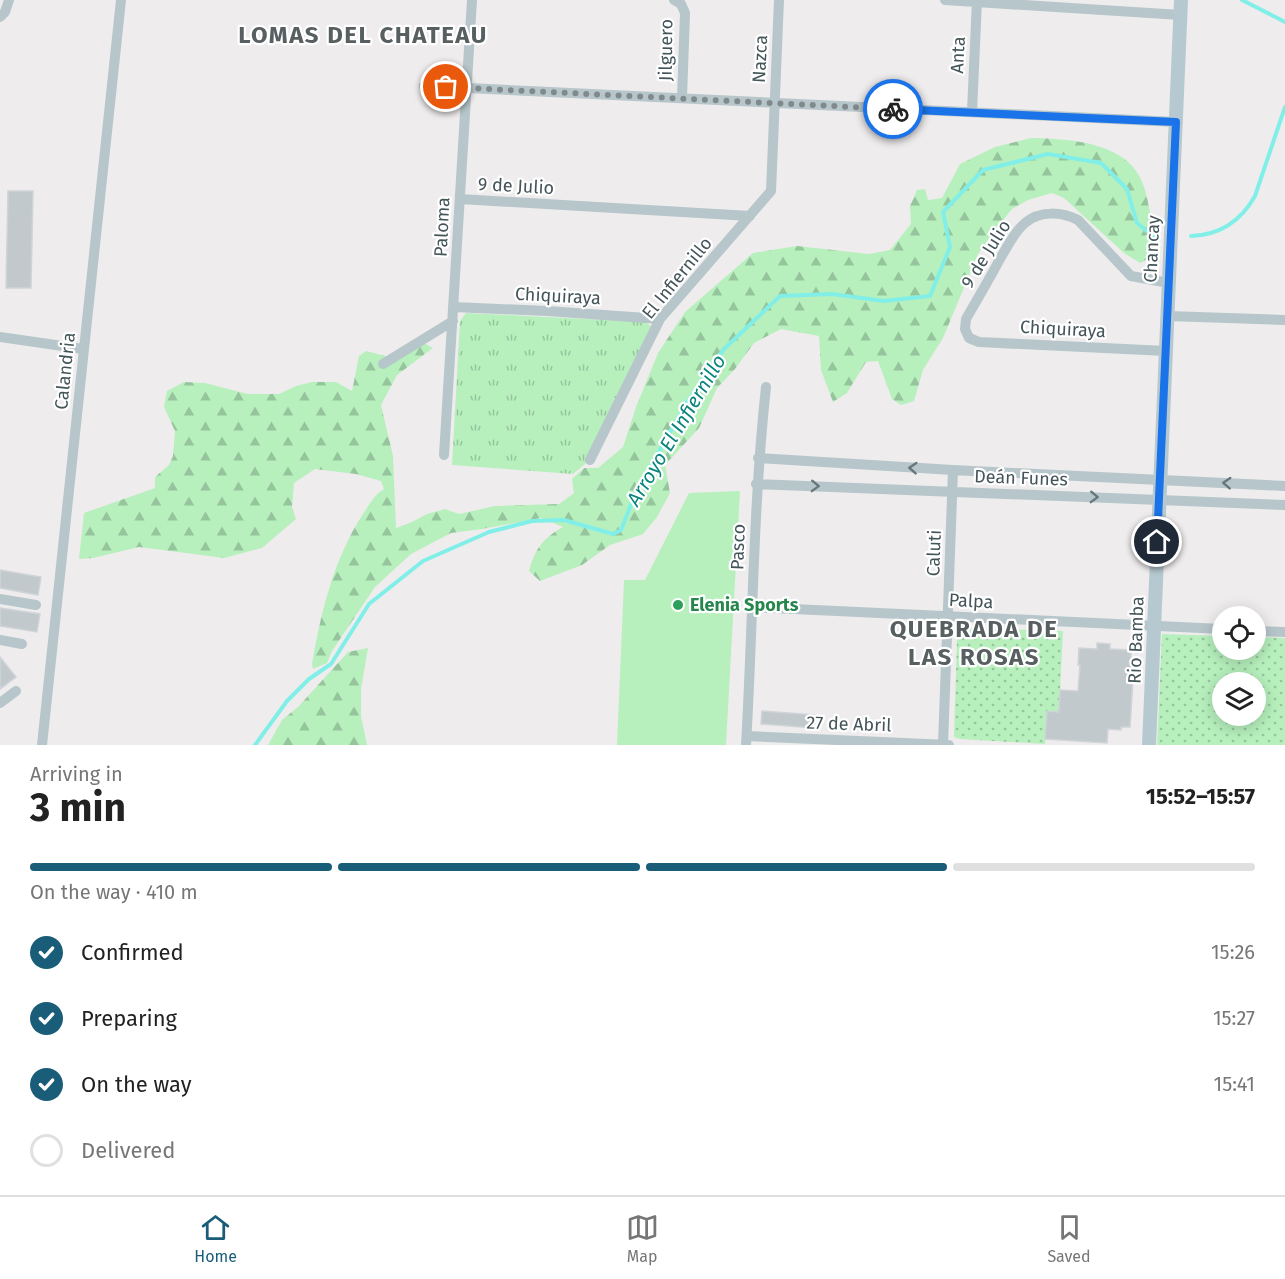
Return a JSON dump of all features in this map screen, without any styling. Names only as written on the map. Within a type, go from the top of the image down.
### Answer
[{"type":"main road","name":"Chancay","points":[[1159,500],[1181,0]]},
{"type":"main road","name":"Rio Bamba","points":[[1149,745],[1159,500]]},
{"type":"street","points":[[0,17],[5,12],[9,0]]},
{"type":"street","name":"Calandria","points":[[42,745],[121,0]]},
{"type":"street","name":"Paloma","points":[[444,455],[472,0]]},
{"type":"street","name":"Nazca","points":[[771,191],[779,0]]},
{"type":"street","points":[[945,0],[1180,15]]},
{"type":"street","name":"Anta","points":[[972,112],[977,1]]},
{"type":"street","name":"Jilguero","points":[[677,2],[685,12],[682,98]]},
{"type":"street","points":[[424,86],[1176,122]]},
{"type":"street","name":"El Infiernillo","points":[[590,460],[660,319],[771,191]]},
{"type":"street","name":"9 de Julio","points":[[460,199],[750,216]]},
{"type":"street","name":"9 de Julio","points":[[965,329],[966,319],[1015,234],[1026,221],[1037,216],[1054,213],[1067,214],[1078,220],[1131,276],[1169,283]]},
{"type":"street","name":"Chiquiraya","points":[[453,307],[660,319]]},
{"type":"street","points":[[1168,316],[1285,320]]},
{"type":"street","points":[[383,364],[453,321]]},
{"type":"street","name":"Chiquiraya","points":[[965,329],[969,338],[979,342],[1166,351]]},
{"type":"street","points":[[0,337],[83,349]]},
{"type":"street","name":"Pasco","points":[[746,741],[756,484],[766,387]]},
{"type":"street","name":"Deán Funes","points":[[758,458],[1285,486]]},
{"type":"street","name":"Caluti","points":[[943,745],[953,470]]},
{"type":"street","name":"Deán Funes","points":[[756,484],[1285,505]]},
{"type":"street","points":[[0,599],[36,605]]},
{"type":"street","name":"Palpa","points":[[753,607],[1212,629]]},
{"type":"street","points":[[1266,631],[1285,632]]},
{"type":"street","points":[[0,640],[22,644]]},
{"type":"street","points":[[0,704],[16,692]]},
{"type":"street","name":"27 de Abril","points":[[746,741],[950,745]]},
{"type":"green space","points":[[1031,138],[1082,142],[1099,146],[1128,162],[1138,174],[1145,190],[1157,254],[1140,263],[1124,253],[1064,198],[1052,193],[1028,200],[1012,209],[978,254],[943,338],[923,370],[914,401],[901,405],[892,399],[878,361],[866,362],[847,393],[833,402],[821,370],[819,336],[781,329],[754,343],[735,369],[717,388],[699,428],[665,465],[670,493],[657,517],[643,534],[610,545],[582,565],[540,581],[529,571],[541,545],[550,535],[563,527],[541,518],[451,533],[411,554],[375,587],[332,651],[327,663],[313,669],[320,625],[336,567],[363,514],[384,489],[381,481],[356,474],[315,469],[294,483],[292,507],[296,519],[262,548],[224,558],[139,547],[79,559],[84,513],[155,488],[155,477],[169,465],[173,456],[175,431],[164,407],[167,391],[184,382],[205,383],[248,394],[279,394],[312,382],[336,382],[352,391],[359,356],[366,351],[389,357],[424,343],[433,348],[397,375],[381,405],[393,456],[396,528],[427,514],[445,509],[459,514],[495,506],[559,504],[574,493],[572,479],[584,468],[598,468],[623,447],[658,353],[685,312],[753,253],[797,246],[869,254],[890,250],[911,224],[910,206],[917,190],[925,189],[928,200],[942,198],[960,164],[995,147]]},
{"type":"green space","points":[[466,313],[645,322],[651,326],[586,463],[573,474],[452,465],[460,321]]},
{"type":"green space","name":"Elenia Sports","points":[[740,491],[726,745],[617,745],[624,580],[645,580],[689,493]]},
{"type":"green space","points":[[968,628],[1063,631],[1059,712],[1047,711],[1045,744],[954,737],[957,638],[960,632]]},
{"type":"green space","points":[[1162,634],[1212,636],[1212,660],[1266,660],[1266,637],[1285,638],[1285,745],[1157,745]]},
{"type":"green space","points":[[368,648],[361,689],[361,716],[367,745],[268,745],[282,720],[298,707],[348,652]]},
{"type":"building","points":[[8,191],[33,191],[31,288],[6,288]]},
{"type":"building","points":[[0,570],[41,577],[38,595],[0,588]]},
{"type":"building","points":[[0,608],[40,614],[37,632],[0,626]]},
{"type":"building","points":[[1097,643],[1110,644],[1110,649],[1131,650],[1131,663],[1134,663],[1130,727],[1121,727],[1121,730],[1108,729],[1107,743],[1045,739],[1047,711],[1059,712],[1060,690],[1078,691],[1079,648],[1097,649]]},
{"type":"building","points":[[0,657],[16,677],[0,689]]},
{"type":"building","points":[[762,711],[815,715],[814,728],[761,724]]},
{"type":"waterway","name":"Arroyo El Infiernillo","points":[[1242,0],[1285,22]]},
{"type":"waterway","name":"Arroyo El Infiernillo","points":[[1191,236],[1211,233],[1229,225],[1249,205],[1255,196],[1285,107]]},
{"type":"waterway","name":"Arroyo El Infiernillo","points":[[255,745],[287,701],[309,679],[331,664],[369,604],[423,561],[489,532],[532,521],[564,520],[613,534],[621,530],[636,492],[686,404],[724,349],[780,296],[832,294],[884,301],[930,296],[950,247],[943,212],[983,170],[1048,154],[1101,163],[1127,189],[1137,223],[1154,237]]},
{"type":"way so far","points":[[446,87],[893,109]]},
{"type":"place","name":"Elenia Sports","points":[[678,605]]},
{"type":"district","name":"LOMAS DEL CHATEAU","points":[[363,35]]},
{"type":"district","name":"QUEBRADA DE LAS ROSAS","points":[[974,643]]},
{"type":"route","points":[[893,109],[1176,122],[1157,542]]}]
